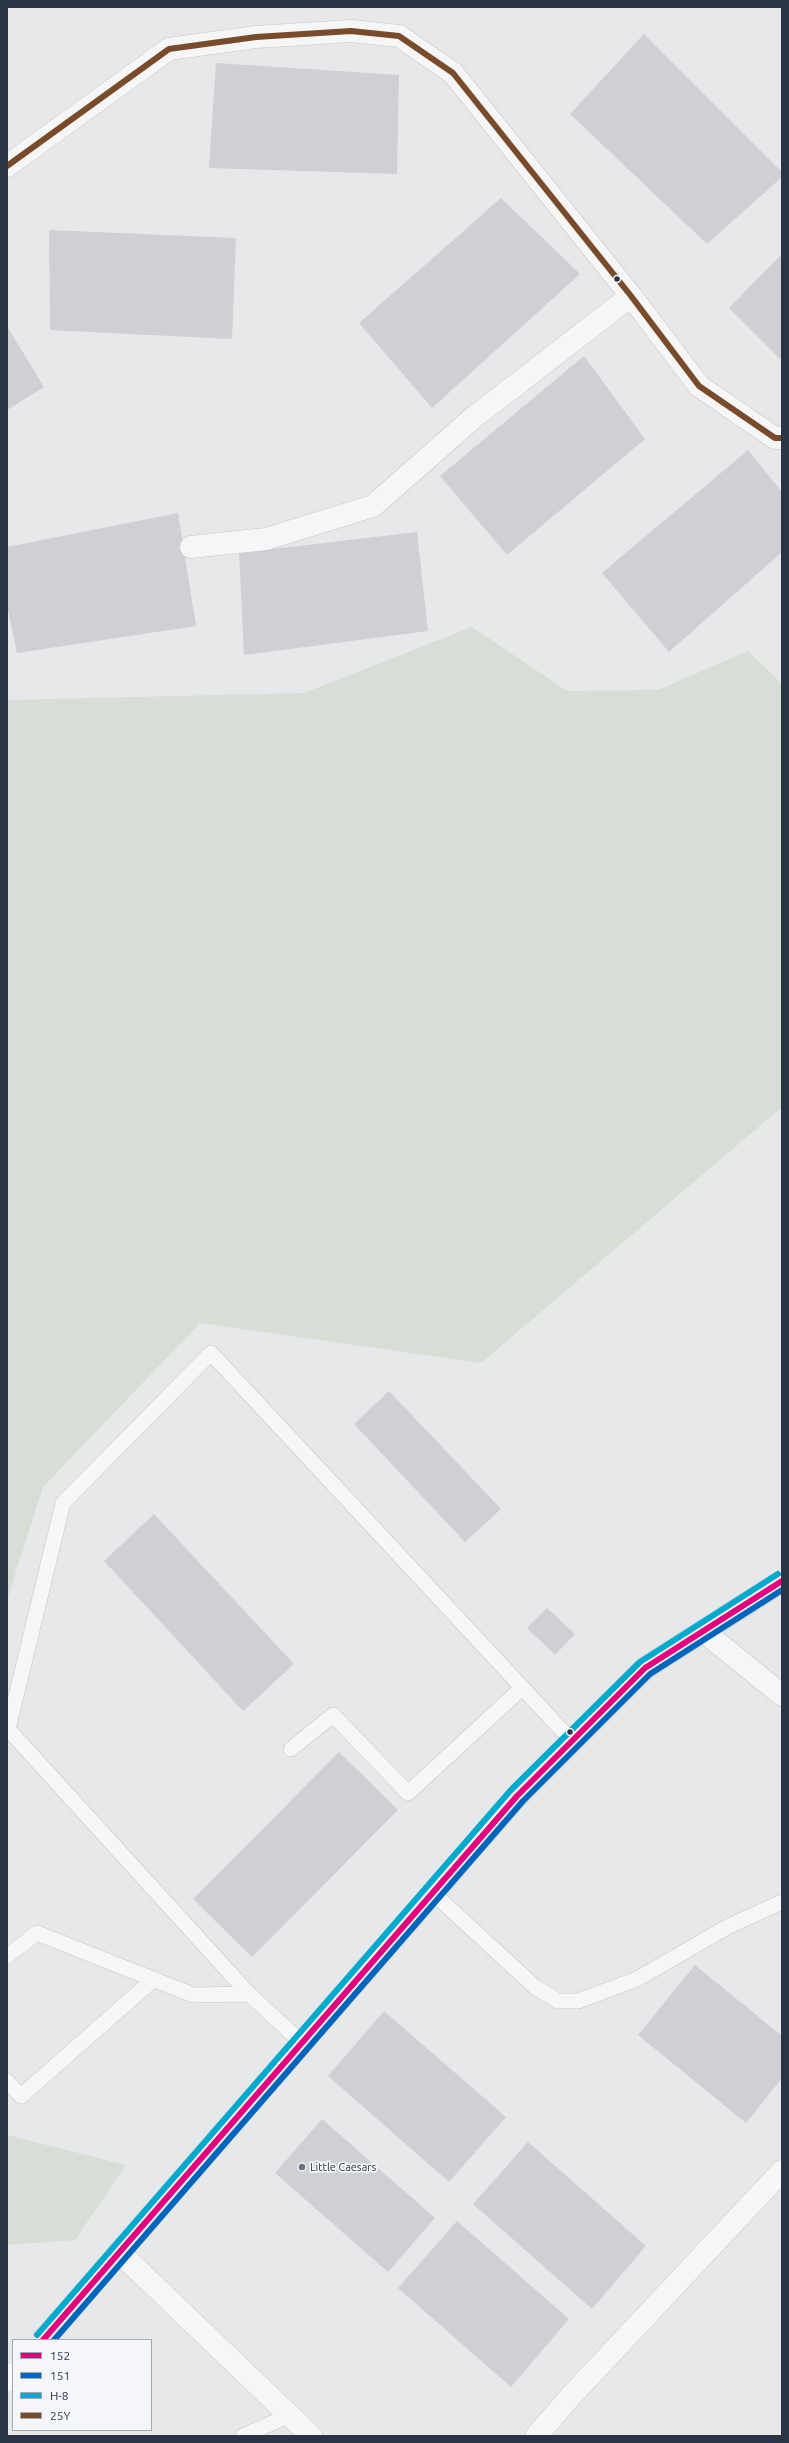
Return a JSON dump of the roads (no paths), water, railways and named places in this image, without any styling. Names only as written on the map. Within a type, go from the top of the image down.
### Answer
[{"type":"street","points":[[7,166],[169,49],[256,37],[351,31],[400,36],[453,72],[631,296],[699,386],[775,438],[782,438]]},
{"type":"street","points":[[191,547],[266,539],[373,506],[473,418],[631,296]]},
{"type":"street","points":[[43,2339],[517,1796],[645,1668],[782,1581]]},
{"type":"street","points":[[702,1631],[782,1695]]},
{"type":"street","points":[[536,2436],[571,2396],[782,2171]]},
{"type":"street","points":[[119,2252],[311,2436]]},
{"type":"lane","points":[[302,2043],[249,1994],[8,1729],[63,1503],[211,1352],[572,1741]]},
{"type":"lane","points":[[291,1749],[333,1715],[408,1793],[522,1688]]},
{"type":"lane","points":[[433,1893],[535,1987],[558,2001],[578,2000],[637,1979],[729,1926],[782,1902]]},
{"type":"lane","points":[[7,1956],[37,1933],[193,1995],[249,1994]]},
{"type":"lane","points":[[7,2081],[21,2096],[154,1979]]},
{"type":"lane","points":[[243,2436],[290,2415]]},
{"type":"place","name":"Little Caesars","points":[[302,2167]]}]
